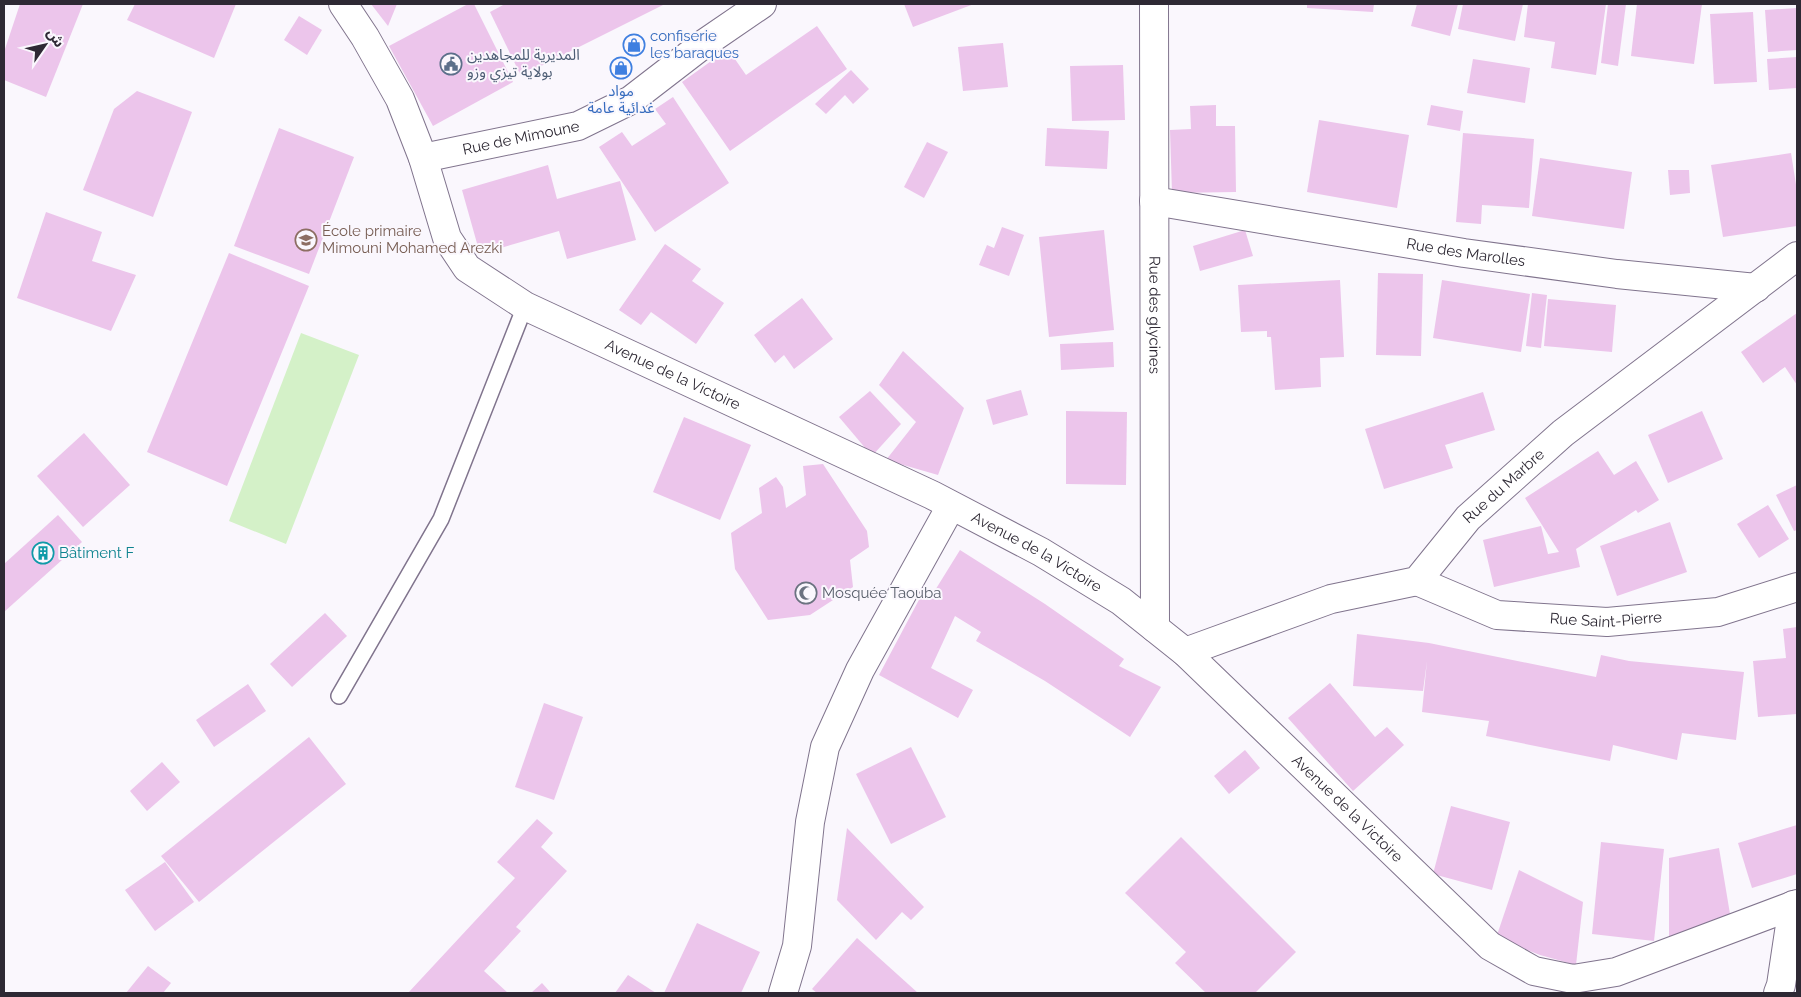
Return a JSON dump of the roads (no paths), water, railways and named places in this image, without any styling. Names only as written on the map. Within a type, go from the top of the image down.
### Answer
[{"type":"street","name":"Avenue de la Victoire","points":[[343,4],[365,37],[400,99],[423,158],[447,238],[467,268],[525,306],[951,506],[1042,552],[1121,601],[1185,652],[1490,946],[1534,971],[1573,979],[1616,972],[1795,904]]},
{"type":"street","name":"Rue de Mimoune","points":[[423,158],[578,126],[631,100],[705,43],[762,4]]},
{"type":"street","name":"Rue des glycines","points":[[1154,4],[1166,202],[1155,628]]},
{"type":"street","name":"Rue des Marolles","points":[[1166,202],[1464,254],[1617,274],[1756,288]]},
{"type":"street","name":"Rue du Marbre","points":[[1416,581],[1468,518],[1564,433],[1797,256]]},
{"type":"street","points":[[783,993],[797,946],[810,822],[825,747],[860,670],[951,506]]},
{"type":"street","name":"Rue Saint-Pierre","points":[[1416,581],[1497,615],[1607,622],[1718,612],[1797,587]]},
{"type":"street","points":[[1185,652],[1331,599],[1416,581]]},
{"type":"street","points":[[1778,993],[1795,904]]},
{"type":"lane","points":[[339,696],[441,519],[525,306]]},
{"type":"place","name":"confiserie les baraques","points":[[634,45]]},
{"type":"place","name":"المديرية للمجاهدين بولاية تيزي وزو","points":[[451,64]]},
{"type":"place","name":"مواد غدائية عامة","points":[[621,68]]},
{"type":"place","name":"École primaire Mimouni Mohamed Arezki","points":[[306,240]]},
{"type":"place","name":"Bâtiment F","points":[[43,553]]},
{"type":"place","name":"Mosquée Taouba","points":[[806,593]]}]
